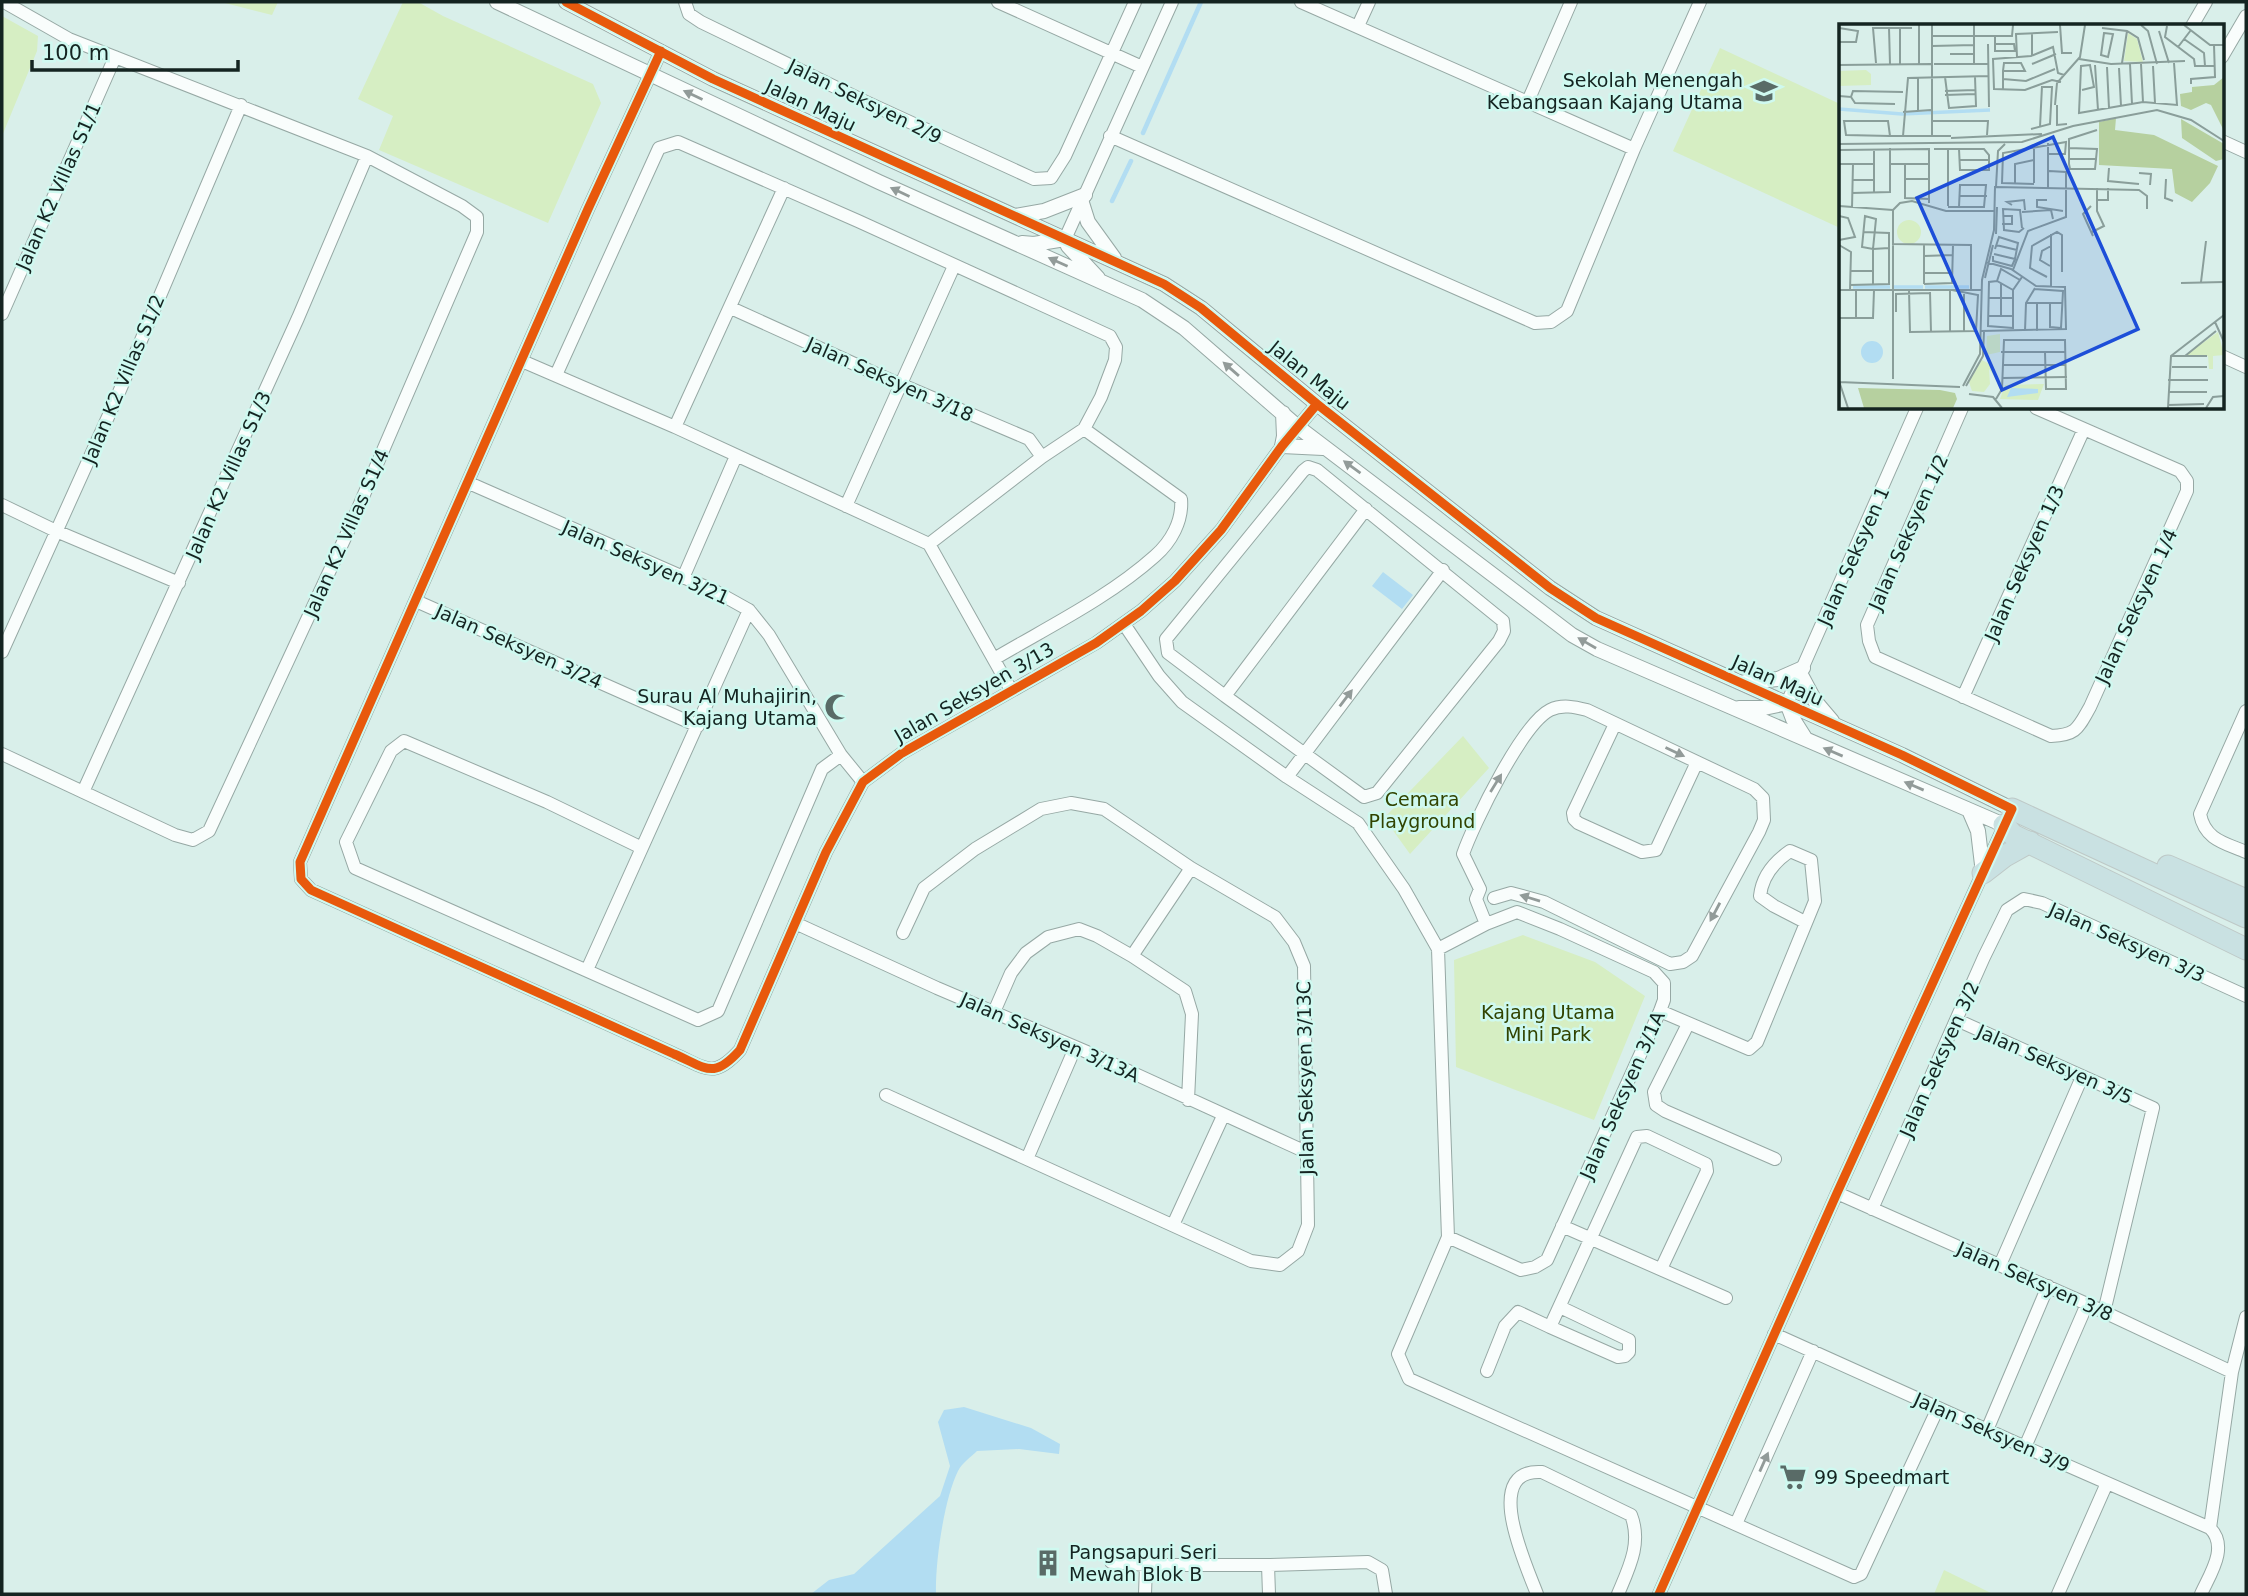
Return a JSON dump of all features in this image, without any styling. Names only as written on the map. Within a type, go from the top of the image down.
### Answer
[{"type":"highway","points":[[2008,817],[2063,833],[2246,917]]},
{"type":"highway","points":[[2008,817],[2013,835],[2246,948]]},
{"type":"highway","points":[[2008,817],[2019,827],[2081,853],[2246,932]]},
{"type":"highway","points":[[2063,833],[2081,835],[2157,861],[2246,900]]},
{"type":"highway","points":[[1983,873],[2030,842]]},
{"type":"street","points":[[4,2],[69,39],[367,156]]},
{"type":"street","points":[[497,2],[649,75],[1142,300],[1184,328],[1325,448],[1572,635],[1597,649],[1969,810],[2008,817],[1837,1193],[1660,1594]]},
{"type":"street","name":"Jalan Maju","points":[[566,2],[725,85],[1164,284],[1201,308],[1317,404],[1562,596],[1596,618],[1836,725],[2008,817]]},
{"type":"street","points":[[999,2],[1142,67]]},
{"type":"street","points":[[1111,53],[1135,2]]},
{"type":"street","points":[[1103,283],[1068,246],[1065,239],[1172,2]]},
{"type":"street","points":[[1301,2],[1634,149]]},
{"type":"street","points":[[1358,26],[1368,2]]},
{"type":"street","points":[[1528,101],[1571,2]]},
{"type":"street","points":[[1110,136],[1535,323],[1551,322],[1567,311],[1634,149],[1700,2]]},
{"type":"street","points":[[2193,24],[2206,2]]},
{"type":"street","name":"Jalan Seksyen 2/9","points":[[686,4],[690,14],[701,22],[1034,179],[1051,178],[1065,156],[1111,53]]},
{"type":"street","points":[[2224,54],[2246,16]]},
{"type":"street","points":[[416,601],[660,51]]},
{"type":"street","name":"Jalan K2 Villas S1/1","points":[[2,314],[115,57]]},
{"type":"street","name":"Jalan K2 Villas S1/2","points":[[2,652],[117,397],[242,105]]},
{"type":"street","points":[[556,375],[659,148],[678,142],[1110,336],[1116,347],[1115,360],[1101,397],[1084,429],[1042,457],[929,544]]},
{"type":"street","points":[[2224,142],[2246,152]]},
{"type":"street","name":"Jalan K2 Villas S1/4","points":[[83,792],[175,835],[193,840],[209,831],[350,527],[477,232],[477,217],[462,206],[367,156]]},
{"type":"street","name":"Jalan K2 Villas S1/3","points":[[83,792],[298,318],[367,156]]},
{"type":"street","points":[[675,427],[784,188]]},
{"type":"street","points":[[1015,216],[1044,211],[1083,199]]},
{"type":"street","points":[[1083,199],[1088,222],[1118,263]]},
{"type":"street","points":[[1013,243],[1034,244],[1065,239]]},
{"type":"street","points":[[846,506],[954,266]]},
{"type":"street","name":"Jalan Seksyen 3/18","points":[[731,308],[901,385],[1030,439],[1042,457]]},
{"type":"street","points":[[2224,357],[2246,367]]},
{"type":"street","points":[[522,361],[675,427],[929,544],[1011,690]]},
{"type":"street","name":"Jalan Seksyen 3/13","points":[[416,601],[300,862],[301,879],[311,890],[712,1070],[726,1066],[740,1050],[826,852],[863,782],[902,753],[1096,643],[1124,624],[1175,581],[1221,530],[1282,446],[1317,404]]},
{"type":"street","name":"Jalan Seksyen 1","points":[[1787,703],[1916,410]]},
{"type":"street","name":"Jalan Seksyen 1/2","points":[[1961,410],[1867,625],[1869,641],[1875,657],[2051,736],[2068,735]]},
{"type":"street","points":[[2041,410],[2084,429]]},
{"type":"street","points":[[1283,413],[1282,446],[1325,448]]},
{"type":"street","points":[[994,659],[1098,598],[1156,555],[1175,531],[1182,513],[1181,499],[1084,429]]},
{"type":"street","name":"Jalan Seksyen 1/3","points":[[1964,697],[2084,429]]},
{"type":"street","name":"Jalan Seksyen 1/4","points":[[2068,735],[2082,721],[2090,706],[2188,491],[2187,481],[2180,471],[2084,429]]},
{"type":"street","points":[[682,578],[736,456]]},
{"type":"street","points":[[1308,467],[1317,470],[1443,570],[1503,621],[1504,631],[1499,641],[1377,793],[1364,797],[1168,653],[1166,639],[1308,467]]},
{"type":"street","name":"Jalan Seksyen 3/21","points":[[469,482],[715,591],[749,610],[769,635],[841,755],[863,782]]},
{"type":"street","points":[[2,505],[179,583]]},
{"type":"street","points":[[1225,696],[1366,509]]},
{"type":"street","points":[[1287,777],[1443,570]]},
{"type":"street","name":"Jalan Seksyen 3/24","points":[[416,601],[698,726]]},
{"type":"street","points":[[587,970],[749,610]]},
{"type":"street","points":[[1124,624],[1159,676],[1182,702],[1287,777],[1358,823],[1404,889],[1438,949],[1448,1237],[1398,1354],[1409,1379],[1854,1577],[1861,1574],[1938,1408]]},
{"type":"street","points":[[1740,682],[1778,679],[1801,671],[1815,701],[1836,725]]},
{"type":"street","points":[[1731,707],[1764,708],[1787,703],[1793,719],[1807,740]]},
{"type":"street","points":[[1486,924],[1476,899],[1480,889],[1463,854],[1486,800],[1537,719],[1551,709],[1567,706],[1587,710],[1754,789],[1763,798],[1765,810],[1759,832],[1692,956],[1683,962],[1670,964],[1544,902],[1511,893],[1494,898]]},
{"type":"street","points":[[2246,711],[2200,814],[2202,827],[2210,836],[2246,852]]},
{"type":"street","points":[[1615,724],[1573,813],[1578,824],[1642,852],[1656,850],[1697,762]]},
{"type":"street","points":[[642,848],[404,741],[391,751],[346,842],[355,868],[698,1020],[718,1011],[822,769],[841,755]]},
{"type":"street","points":[[2,754],[83,792]]},
{"type":"street","name":"Jalan Seksyen 3/13C","points":[[886,1095],[1251,1261],[1280,1265],[1298,1251],[1308,1225],[1304,966],[1294,942],[1275,917],[1191,868],[1104,808],[1071,803],[1041,809],[975,849],[924,888],[903,933]]},
{"type":"street","points":[[1969,810],[1978,831],[1983,873]]},
{"type":"street","points":[[1660,1011],[1749,1048],[1757,1042],[1815,901],[1811,860],[1790,851],[1777,860],[1761,885],[1760,896],[1805,922]]},
{"type":"street","points":[[1132,956],[1191,868]]},
{"type":"street","points":[[1480,889],[1491,892],[1502,918]]},
{"type":"street","name":"Jalan Seksyen 3/3","points":[[2007,910],[2024,899],[2042,903],[2246,996]]},
{"type":"street","name":"Jalan Seksyen 3/2","points":[[1872,1209],[2007,910]]},
{"type":"street","name":"Jalan Seksyen 3/1A","points":[[1438,949],[1486,924],[1517,912],[1654,972],[1664,983],[1664,1000],[1660,1011],[1547,1260],[1535,1267],[1521,1270],[1448,1237]]},
{"type":"street","name":"Jalan Seksyen 3/13A","points":[[795,923],[1306,1152]]},
{"type":"street","points":[[994,1012],[1011,973],[1026,953],[1048,937],[1079,929],[1132,956],[1185,991],[1192,1014],[1188,1100]]},
{"type":"street","name":"Jalan Seksyen 3/5","points":[[1956,1020],[2153,1108],[2104,1312]]},
{"type":"street","points":[[1688,1024],[1654,1092],[1656,1105],[1775,1159]]},
{"type":"street","points":[[1027,1159],[1075,1048]]},
{"type":"street","points":[[2000,1265],[2082,1077]]},
{"type":"street","points":[[1173,1225],[1223,1116]]},
{"type":"street","points":[[1550,1327],[1637,1137],[1647,1136],[1706,1164],[1707,1171],[1661,1269]]},
{"type":"street","name":"Jalan Seksyen 3/8","points":[[1837,1193],[2048,1286],[2232,1372]]},
{"type":"street","points":[[1562,1226],[1726,1298]]},
{"type":"street","points":[[1987,1430],[2048,1286]]},
{"type":"street","points":[[2025,1447],[2087,1304]]},
{"type":"street","points":[[1487,1371],[1505,1326],[1518,1312],[1618,1357],[1629,1352],[1629,1340],[1560,1307]]},
{"type":"street","points":[[2201,1594],[2219,1550],[2216,1533],[2210,1528],[2232,1372],[2246,1317]]},
{"type":"street","name":"Jalan Seksyen 3/9","points":[[1774,1334],[2210,1528]]},
{"type":"street","points":[[1736,1524],[1813,1351]]},
{"type":"street","points":[[1537,1594],[1511,1519],[1509,1503],[1518,1480],[1531,1472],[1542,1472],[1631,1515],[1636,1528],[1634,1554],[1618,1594]]},
{"type":"street","points":[[2057,1594],[2107,1483]]},
{"type":"street","points":[[1111,1562],[1146,1565],[1368,1562],[1382,1570],[1386,1594]]},
{"type":"street","points":[[1145,1594],[1146,1565]]},
{"type":"street","points":[[1268,1565],[1269,1594]]},
{"type":"green space","points":[[221,2],[278,2],[272,15]]},
{"type":"green space","points":[[403,2],[418,2],[593,84],[601,103],[548,223],[379,150],[393,116],[358,99]]},
{"type":"green space","points":[[2,16],[38,36],[37,51],[2,136]]},
{"type":"green space","points":[[1720,48],[1839,104],[1839,228],[1673,151]]},
{"type":"green space","name":"Cemara Playground","points":[[1463,736],[1489,768],[1410,854],[1384,818]]},
{"type":"green space","name":"Kajang Utama Mini Park","points":[[1523,935],[1595,962],[1645,996],[1594,1120],[1456,1067],[1454,960]]},
{"type":"green space","points":[[1944,1570],[1993,1594],[1934,1594]]},
{"type":"water","points":[[1383,572],[1413,595],[1402,609],[1372,586]]},
{"type":"water","points":[[964,1407],[1031,1428],[1060,1444],[1059,1454],[1019,1449],[977,1451],[962,1465],[953,1483],[945,1514],[936,1594],[811,1594],[829,1580],[854,1574],[940,1496],[950,1466],[938,1422],[944,1410]]},
{"type":"waterway","points":[[1143,133],[1201,2]]},
{"type":"waterway","points":[[1112,201],[1131,161]]},
{"type":"cycle path","points":[[566,2],[713,79],[1164,284],[1201,308],[1317,404],[1550,588],[1596,618],[1902,755],[2012,809],[1837,1193],[1659,1594]]},
{"type":"cycle path","points":[[661,51],[588,209],[300,862],[301,879],[311,890],[694,1064],[709,1068],[723,1065],[740,1050],[826,852],[863,782],[902,753],[1096,643],[1141,611],[1175,581],[1221,530],[1282,446],[1317,404]]},
{"type":"place","name":"Sekolah Menengah Kebangsaan Kajang Utama","points":[[1764,91]]},
{"type":"place","name":"Surau Al Muhajirin, Kajang Utama","points":[[838,707]]},
{"type":"place","name":"99 Speedmart","points":[[1793,1477]]},
{"type":"place","name":"Pangsapuri Seri Mewah Blok B","points":[[1048,1563]]}]
